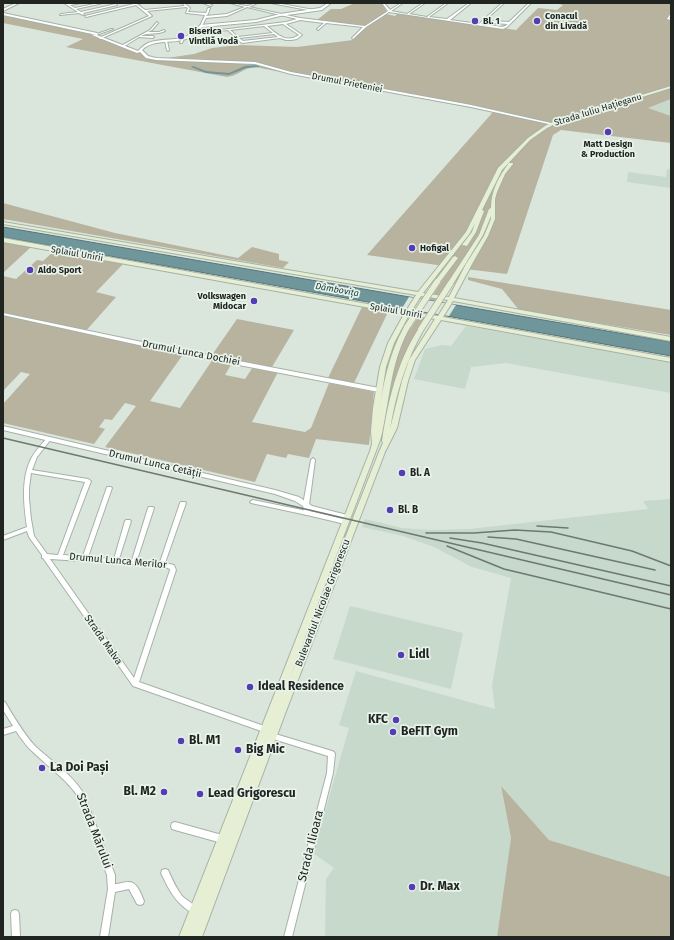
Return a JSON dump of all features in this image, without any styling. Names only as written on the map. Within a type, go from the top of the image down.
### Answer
[{"type":"main road","name":"Strada Iuliu Hațieganu","points":[[439,319],[490,228],[494,218],[493,198],[503,174],[514,160],[539,136],[556,124],[671,87]]},
{"type":"main road","name":"Strada Iuliu Hațieganu","points":[[407,313],[419,294],[464,238],[487,198],[494,179],[503,165],[523,144],[546,127],[671,91]]},
{"type":"main road","points":[[375,444],[380,430],[391,362],[404,325],[474,232],[487,198]]},
{"type":"main road","points":[[384,445],[401,369],[406,356],[421,329],[484,228],[493,198]]},
{"type":"main road","name":"Splaiul Unirii","points":[[3,223],[419,294],[671,339]]},
{"type":"main road","name":"Splaiul Unirii","points":[[3,240],[671,360]]},
{"type":"main road","points":[[390,289],[414,290],[427,284]]},
{"type":"main road","points":[[456,288],[460,297],[471,304]]},
{"type":"main road","points":[[386,309],[398,316],[404,325]]},
{"type":"main road","name":"Bulevardul Nicolae Grigorescu","points":[[196,937],[268,732],[375,444],[374,426],[379,390],[388,352],[404,325],[407,313]]},
{"type":"main road","name":"Bulevardul Nicolae Grigorescu","points":[[184,937],[222,840],[268,732],[384,445],[395,423],[410,365],[429,332],[439,319]]},
{"type":"main road","points":[[429,332],[443,324],[461,323]]},
{"type":"street","points":[[3,10],[18,3]]},
{"type":"street","points":[[65,3],[86,16],[88,19]]},
{"type":"street","points":[[69,5],[80,3]]},
{"type":"street","points":[[74,9],[102,3]]},
{"type":"street","points":[[112,3],[123,8]]},
{"type":"street","points":[[86,16],[141,3]]},
{"type":"street","points":[[181,3],[189,8],[187,14],[207,14]]},
{"type":"street","points":[[204,3],[211,5]]},
{"type":"street","points":[[231,3],[300,19],[365,27]]},
{"type":"street","points":[[205,17],[227,16],[256,3]]},
{"type":"street","points":[[272,3],[313,10]]},
{"type":"street","points":[[201,26],[256,21],[280,15],[324,8],[330,3]]},
{"type":"street","points":[[383,3],[390,12],[504,28],[530,3]]},
{"type":"street","points":[[353,38],[365,27],[402,3]]},
{"type":"street","points":[[408,14],[424,3]]},
{"type":"street","points":[[428,17],[447,3]]},
{"type":"street","points":[[448,20],[470,3]]},
{"type":"street","points":[[294,7],[299,4]]},
{"type":"street","points":[[479,25],[502,4]]},
{"type":"street","points":[[61,15],[116,5]]},
{"type":"street","points":[[137,5],[149,14]]},
{"type":"street","points":[[145,11],[186,6]]},
{"type":"street","points":[[197,33],[209,8]]},
{"type":"street","points":[[3,14],[87,31],[98,36],[149,14]]},
{"type":"street","points":[[87,31],[92,35],[98,36],[151,16],[149,14]]},
{"type":"street","points":[[670,19],[671,14]]},
{"type":"street","points":[[264,25],[280,37],[287,40],[296,39],[301,35],[284,23],[280,15]]},
{"type":"street","points":[[137,51],[149,44],[184,39],[197,33],[284,23],[300,19]]},
{"type":"street","points":[[318,29],[326,22]]},
{"type":"street","points":[[488,26],[492,22],[510,23]]},
{"type":"street","points":[[122,46],[147,33],[157,24]]},
{"type":"street","points":[[103,28],[111,30]]},
{"type":"street","points":[[229,30],[241,42],[280,37]]},
{"type":"street","points":[[147,33],[158,33],[164,31]]},
{"type":"street","points":[[237,38],[275,33]]},
{"type":"street","name":"Drumul Prieteniei","points":[[98,36],[137,51],[146,59],[158,62],[254,63],[298,74],[556,124]]},
{"type":"street","points":[[138,37],[153,37]]},
{"type":"street","points":[[181,43],[184,39]]},
{"type":"street","points":[[124,41],[128,42]]},
{"type":"street","points":[[166,42],[168,50]]},
{"type":"street","points":[[538,121],[544,123],[546,127]]},
{"type":"street","name":"Drumul Lunca Dochiei","points":[[3,314],[166,349],[379,390]]},
{"type":"street","name":"Drumul Lunca Cetății","points":[[3,428],[280,493],[297,499],[315,509],[346,519]]},
{"type":"street","name":"Strada Malva","points":[[49,439],[33,459],[29,471],[27,487],[29,528],[34,541],[44,556],[132,682],[135,684]]},
{"type":"street","points":[[307,513],[306,505],[313,460]]},
{"type":"street","name":"Drumul Lunca Merilor","points":[[29,471],[88,481],[60,557]]},
{"type":"street","points":[[85,558],[109,488]]},
{"type":"street","points":[[253,502],[346,519]]},
{"type":"street","points":[[162,564],[183,503]]},
{"type":"street","points":[[134,562],[151,508]]},
{"type":"street","points":[[116,561],[128,521]]},
{"type":"street","points":[[3,538],[29,528]]},
{"type":"street","name":"Drumul Lunca Merilor","points":[[44,556],[162,564],[171,566],[173,570],[135,684]]},
{"type":"street","points":[[135,684],[268,732]]},
{"type":"street","name":"Strada Mărului","points":[[3,704],[32,747],[78,789],[85,804],[111,875],[112,889],[104,937]]},
{"type":"street","points":[[3,732],[18,728]]},
{"type":"street","name":"Strada Ilioara","points":[[268,732],[332,754],[330,773],[288,937]]},
{"type":"street","points":[[175,826],[222,840]]},
{"type":"street","points":[[165,873],[181,902],[194,910]]},
{"type":"street","points":[[112,889],[130,885],[133,887],[140,901]]},
{"type":"street","points":[[15,914],[16,937]]},
{"type":"shaded area","points":[[355,3],[382,3],[387,12],[364,26],[317,20],[331,9],[341,9]]},
{"type":"shaded area","points":[[553,3],[671,3],[671,12],[667,19],[671,20],[671,99],[648,108],[671,116],[671,143],[561,130],[553,135],[507,274],[457,268],[411,342],[383,436],[381,436],[390,377],[403,340],[451,267],[367,255],[493,112],[255,67],[227,77],[66,47],[83,39],[3,23],[3,14],[91,33],[92,36],[132,50],[135,53],[139,53],[142,50],[150,57],[160,59],[194,54],[212,48],[239,45],[297,47],[353,40],[366,26],[386,14],[395,16],[398,13],[516,30],[538,8],[557,10],[563,5]]},
{"type":"shaded area","points":[[671,99],[671,116],[648,108],[669,100]]},
{"type":"shaded area","points":[[667,169],[671,170],[671,188],[627,182],[628,172],[666,177]]},
{"type":"shaded area","points":[[3,203],[115,233],[238,258],[252,247],[279,254],[279,260],[289,262],[283,268],[3,219]]},
{"type":"shaded area","points":[[3,243],[31,247],[3,273]]},
{"type":"shaded area","points":[[54,251],[124,263],[96,292],[116,297],[84,333],[184,353],[150,401],[180,408],[213,359],[232,363],[225,375],[245,379],[253,367],[278,372],[252,422],[305,432],[311,428],[329,383],[374,392],[369,445],[316,439],[309,458],[288,454],[286,458],[267,454],[255,482],[105,447],[136,406],[125,403],[112,420],[105,419],[99,427],[105,429],[94,444],[3,423],[3,404],[30,374],[21,372],[3,391],[3,276],[16,279],[37,260],[43,261]]},
{"type":"shaded area","points":[[468,277],[671,310],[671,335],[519,310],[502,289],[468,280]]},
{"type":"shaded area","points":[[362,307],[388,312],[354,383],[328,378]]},
{"type":"shaded area","points":[[237,319],[294,330],[272,367],[212,355]]},
{"type":"shaded area","points":[[466,326],[671,361],[671,393],[506,363],[471,367],[465,389],[414,379],[425,349],[442,345],[451,346]]},
{"type":"shaded area","points":[[671,499],[671,877],[549,840],[501,787],[511,838],[497,937],[325,937],[326,879],[334,868],[313,853],[349,728],[339,725],[356,671],[495,709],[492,685],[511,578],[472,567],[436,548],[403,536],[362,527],[365,519],[402,528],[431,530],[469,529],[648,509],[643,501]]},
{"type":"shaded area","points":[[350,606],[463,633],[451,689],[333,659]]},
{"type":"shaded area","points":[[501,786],[549,840],[671,877],[671,937],[497,937],[511,838]]},
{"type":"water","name":"Dâmbovița","points":[[3,227],[671,342],[671,356],[3,237]]},
{"type":"pier","points":[[409,297],[456,305],[449,316],[402,308]]},
{"type":"waterway","points":[[192,67],[206,72],[229,74],[246,67],[258,66]]},
{"type":"railway","points":[[3,438],[671,595]]},
{"type":"railway","points":[[537,526],[568,528]]},
{"type":"railway","points":[[426,533],[474,533],[515,530],[551,532],[632,551],[671,566]]},
{"type":"railway","points":[[488,537],[516,539],[655,570]]},
{"type":"railway","points":[[450,538],[482,543],[671,586]]},
{"type":"railway","points":[[447,546],[504,569],[671,609]]},
{"type":"place","name":"Bl. 1","points":[[475,21]]},
{"type":"place","name":"Conacul din Livadă","points":[[537,21]]},
{"type":"place","name":"Biserica Vintilă Vodă","points":[[181,36]]},
{"type":"place","name":"Matt Design & Production","points":[[608,132]]},
{"type":"place","name":"Hofigal","points":[[412,248]]},
{"type":"place","name":"Aldo Sport","points":[[30,270]]},
{"type":"place","name":"Volkswagen Midocar","points":[[254,301]]},
{"type":"place","name":"Bl. A","points":[[402,473]]},
{"type":"place","name":"Bl. B","points":[[390,510]]},
{"type":"place","name":"Lidl","points":[[401,655]]},
{"type":"place","name":"Ideal Residence","points":[[250,687]]},
{"type":"place","name":"KFC","points":[[396,720]]},
{"type":"place","name":"BeFIT Gym","points":[[393,732]]},
{"type":"place","name":"Bl. M1","points":[[181,741]]},
{"type":"place","name":"Big Mic","points":[[238,750]]},
{"type":"place","name":"La Doi Pași","points":[[42,768]]},
{"type":"place","name":"Bl. M2","points":[[164,792]]},
{"type":"place","name":"Lead Grigorescu","points":[[200,794]]},
{"type":"place","name":"Dr. Max","points":[[412,887]]}]
